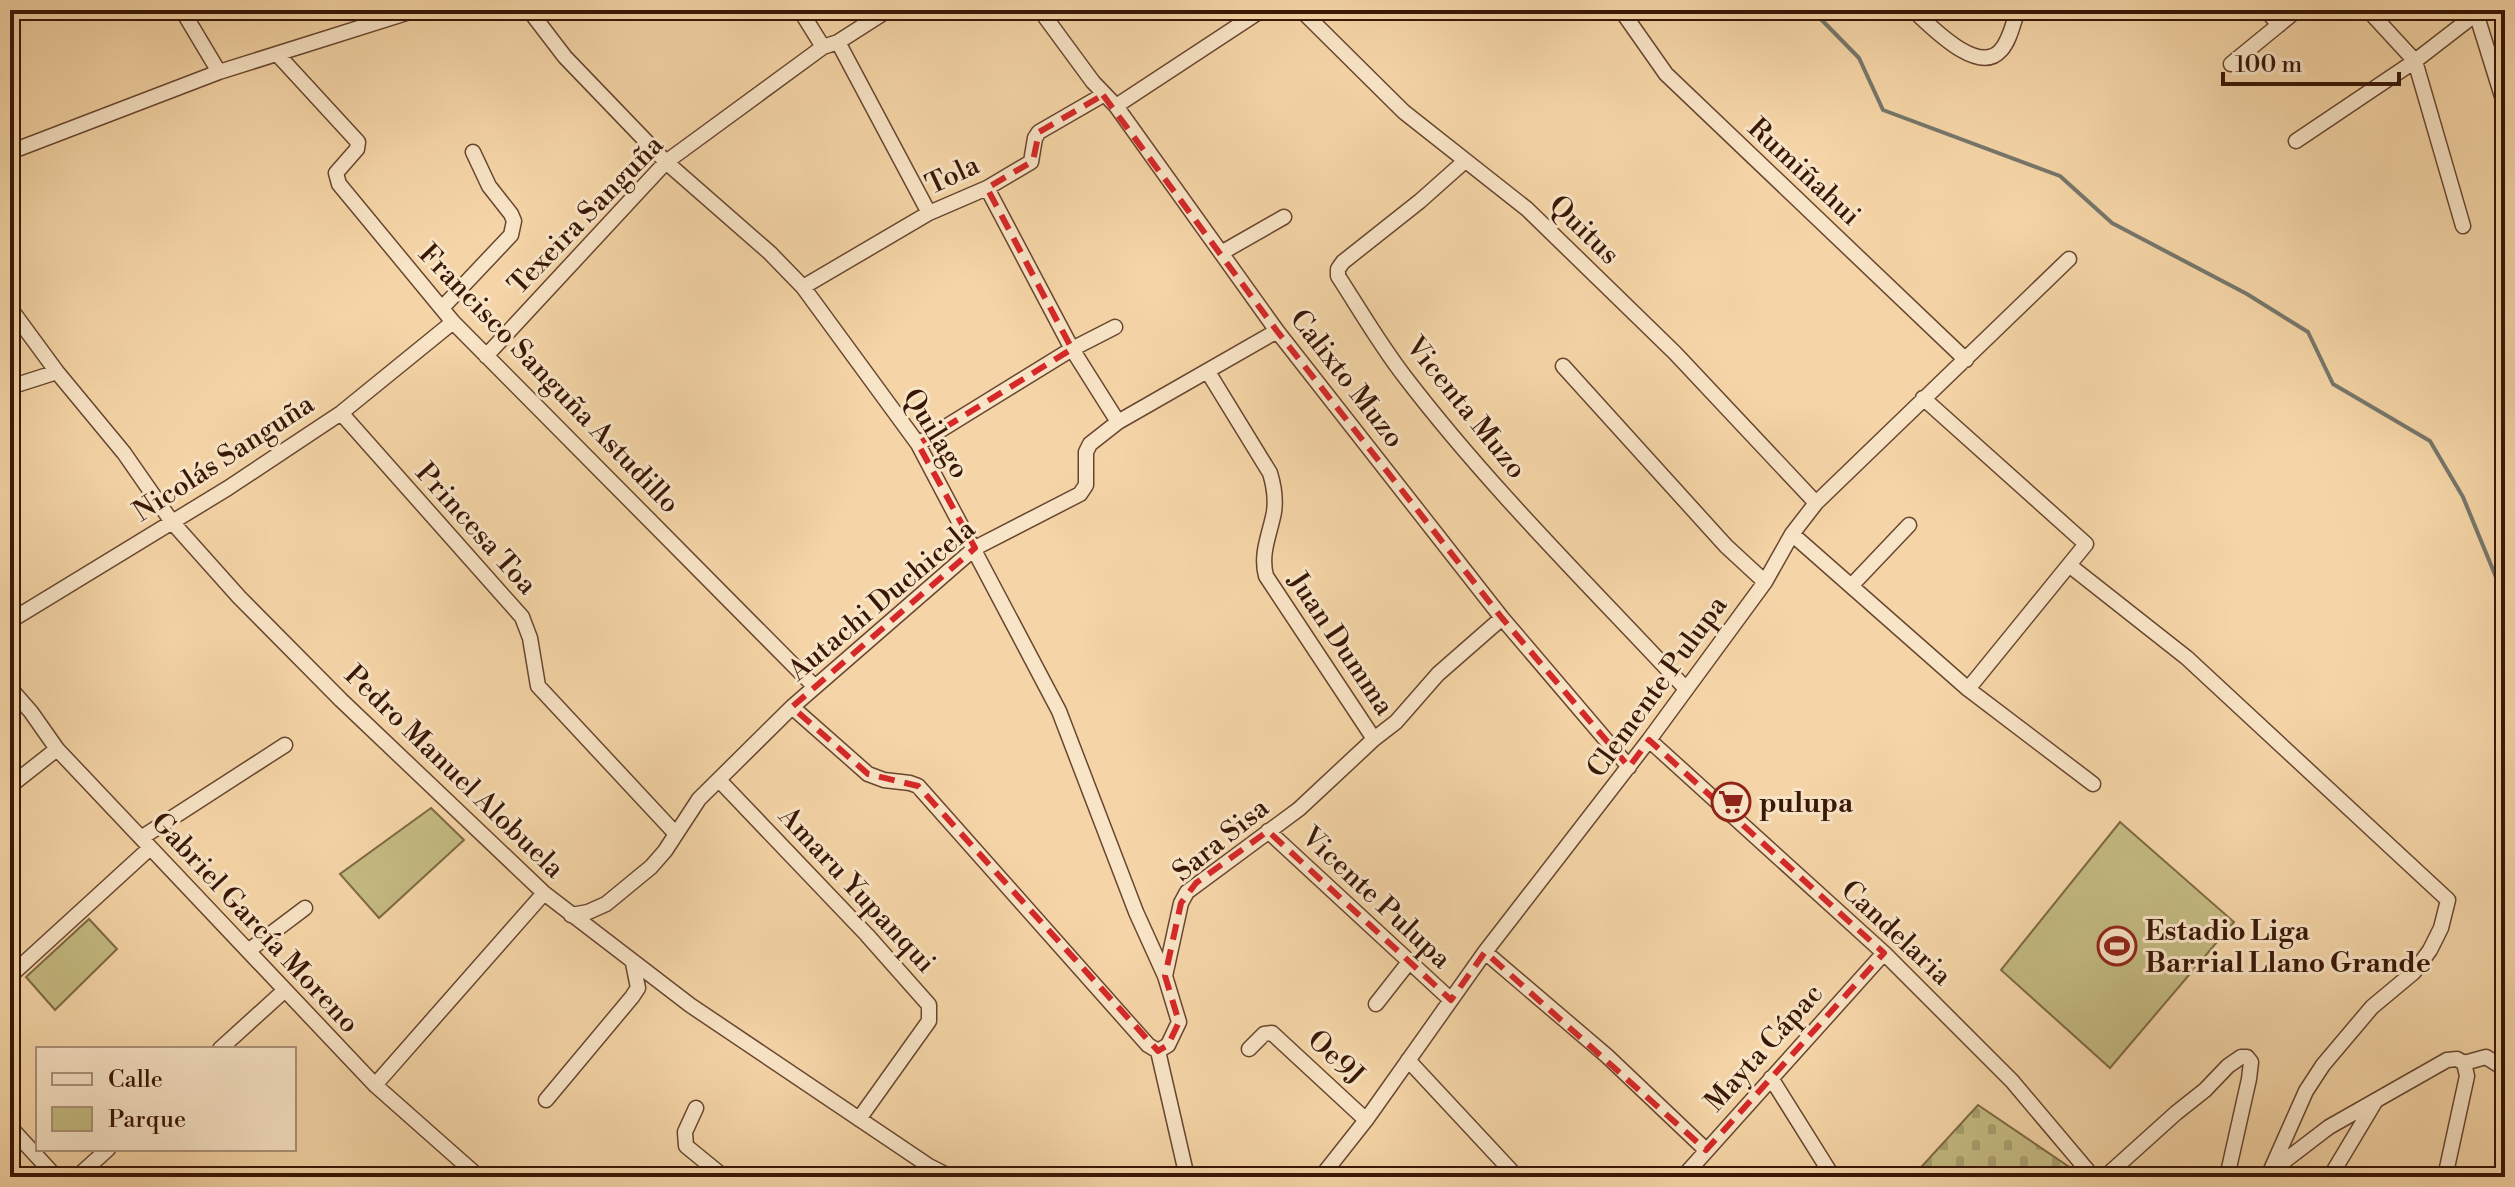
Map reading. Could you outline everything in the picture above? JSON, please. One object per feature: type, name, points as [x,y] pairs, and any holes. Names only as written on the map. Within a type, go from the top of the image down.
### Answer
[{"type":"street","points":[[182,10],[219,72]]},
{"type":"street","points":[[10,152],[219,72],[416,10]]},
{"type":"street","name":"Quilago","points":[[529,10],[565,57],[666,162],[770,253],[803,287],[918,444],[1059,711],[1136,912],[1165,976]]},
{"type":"street","points":[[800,10],[823,47]]},
{"type":"street","name":"Texeira Sanguña","points":[[486,356],[666,162],[823,47],[838,42],[888,10]]},
{"type":"street","name":"Calixto Muzo","points":[[1040,10],[1103,95],[1116,106],[1277,331],[1502,618],[1629,767]]},
{"type":"street","points":[[1116,106],[1262,10]]},
{"type":"street","name":"Quitus","points":[[1301,10],[1404,112],[1527,209],[1641,320],[1816,503]]},
{"type":"street","name":"Rumiñahui","points":[[1621,10],[1666,74],[1966,360]]},
{"type":"street","points":[[1913,10],[1961,50],[1988,58],[1999,54],[2006,44],[2018,10]]},
{"type":"street","points":[[2266,10],[2279,25]]},
{"type":"street","points":[[2231,64],[2297,10]]},
{"type":"street","points":[[2368,10],[2415,61],[2463,226]]},
{"type":"street","points":[[2296,141],[2415,61],[2479,12],[2505,106]]},
{"type":"street","points":[[838,42],[929,213]]},
{"type":"street","name":"Francisco Sanguña Astudillo","points":[[278,55],[355,136],[357,149],[336,173],[339,184],[453,322],[815,687]]},
{"type":"street","name":"Tola","points":[[803,287],[929,213],[987,188],[1031,162],[1039,132],[1103,95]]},
{"type":"street","points":[[442,308],[511,235],[514,221],[489,186],[473,152]]},
{"type":"street","name":"Vicenta Muzo","points":[[1465,161],[1343,262],[1338,276],[1404,376],[1450,432],[1686,689]]},
{"type":"street","points":[[987,188],[1072,349],[1118,422]]},
{"type":"street","points":[[1221,253],[1284,217]]},
{"type":"street","name":"Clemente Pulupa","points":[[1321,1177],[1366,1120],[1485,952],[1649,740],[1765,582],[1792,534],[1816,503],[2069,259]]},
{"type":"street","name":"Pedro Manuel Alobuela","points":[[10,308],[57,372],[124,453],[172,522],[239,597],[331,690],[544,893],[690,1005],[951,1177]]},
{"type":"street","name":"Nicolás Sanguña","points":[[10,621],[341,413],[453,322]]},
{"type":"street","points":[[918,444],[1072,349],[1115,327]]},
{"type":"street","name":"Autachi Duchicela","points":[[571,915],[606,904],[651,867],[699,799],[792,707],[975,548],[1080,494],[1086,485],[1087,447],[1118,422],[1277,331]]},
{"type":"street","points":[[1563,366],[1726,546],[1765,582]]},
{"type":"street","points":[[10,387],[57,372]]},
{"type":"street","name":"Juan Dumma","points":[[1208,372],[1270,473],[1275,490],[1274,510],[1262,562],[1266,576],[1374,739],[1396,722],[1438,674],[1502,618]]},
{"type":"street","points":[[1923,398],[2086,544],[1968,689]]},
{"type":"street","name":"Princesa Toa","points":[[341,413],[522,617],[530,638],[538,686],[675,833]]},
{"type":"street","points":[[1851,586],[1909,525]]},
{"type":"street","points":[[1792,534],[1968,689],[2093,784]]},
{"type":"street","points":[[2069,565],[2187,658],[2448,900],[2441,928],[2414,972],[2372,1007],[2323,1065],[2306,1091],[2267,1174]]},
{"type":"street","name":"Gabriel García Moreno","points":[[10,688],[57,749],[375,1085],[479,1177]]},
{"type":"street","points":[[792,707],[868,774],[918,786],[1148,1045],[1158,1051],[1187,1177]]},
{"type":"street","name":"Sara Sisa","points":[[1158,1051],[1168,1045],[1179,1022],[1165,976],[1177,917],[1187,892],[1299,809],[1374,739]]},
{"type":"street","name":"Candelaria","points":[[1649,740],[1884,953],[2012,1081],[2093,1177]]},
{"type":"street","points":[[10,976],[146,843],[285,745]]},
{"type":"street","points":[[10,786],[57,749]]},
{"type":"street","name":"Amaru Yupanqui","points":[[719,780],[867,935],[929,1005],[929,1021],[859,1119]]},
{"type":"street","name":"Vicente Pulupa","points":[[1268,831],[1451,1000]]},
{"type":"street","points":[[375,1085],[544,893]]},
{"type":"street","points":[[248,951],[305,908]]},
{"type":"street","points":[[1485,952],[1607,1056],[1706,1150]]},
{"type":"street","name":"Mayta Cápac","points":[[1683,1177],[1884,953]]},
{"type":"street","points":[[546,1100],[638,988],[633,962]]},
{"type":"street","points":[[1376,1004],[1409,962]]},
{"type":"street","points":[[222,1047],[285,990]]},
{"type":"street","name":"Oe9J","points":[[1249,1049],[1264,1034],[1272,1033],[1366,1120]]},
{"type":"street","points":[[2105,1177],[2205,1090],[2228,1066],[2241,1057],[2247,1057],[2251,1062],[2249,1079],[2227,1177]]},
{"type":"street","points":[[2267,1174],[2329,1127],[2447,1060],[2457,1059],[2464,1063],[2486,1057],[2505,1069]]},
{"type":"street","points":[[1408,1060],[1517,1177]]},
{"type":"street","points":[[2445,1177],[2464,1098],[2467,1076],[2464,1063]]},
{"type":"street","points":[[1771,1078],[1833,1177]]},
{"type":"street","points":[[2330,1177],[2375,1102]]},
{"type":"street","points":[[696,1108],[685,1132],[686,1146],[724,1177]]},
{"type":"street","points":[[10,1127],[56,1177]]},
{"type":"street","points":[[77,1177],[106,1151]]},
{"type":"highlighted area","points":[[1103,95],[1277,331],[1502,618],[1629,767],[1649,740],[1884,953],[1706,1150],[1485,952],[1451,1000],[1268,831],[1196,883],[1181,903],[1165,976],[1179,1022],[1168,1045],[1158,1051],[918,786],[868,774],[792,707],[975,548],[918,444],[1072,349],[987,188],[1033,161],[1039,132]]},
{"type":"green space","points":[[431,808],[464,840],[379,918],[340,874]]},
{"type":"green space","name":"Estadio Liga Barrial Llano Grande","points":[[2120,822],[2234,922],[2110,1068],[2001,970]]},
{"type":"green space","points":[[89,919],[117,949],[55,1010],[26,977]]},
{"type":"green space","points":[[1978,1105],[2084,1177],[1912,1177]]},
{"type":"waterway","points":[[1812,10],[1859,58],[1883,110],[2060,176],[2112,223],[2247,294],[2308,332],[2333,384],[2430,441],[2463,497],[2505,599]]},
{"type":"place","name":"pulupa","points":[[1731,802]]},
{"type":"place","name":"Estadio Liga Barrial Llano Grande","points":[[2117,946]]}]
